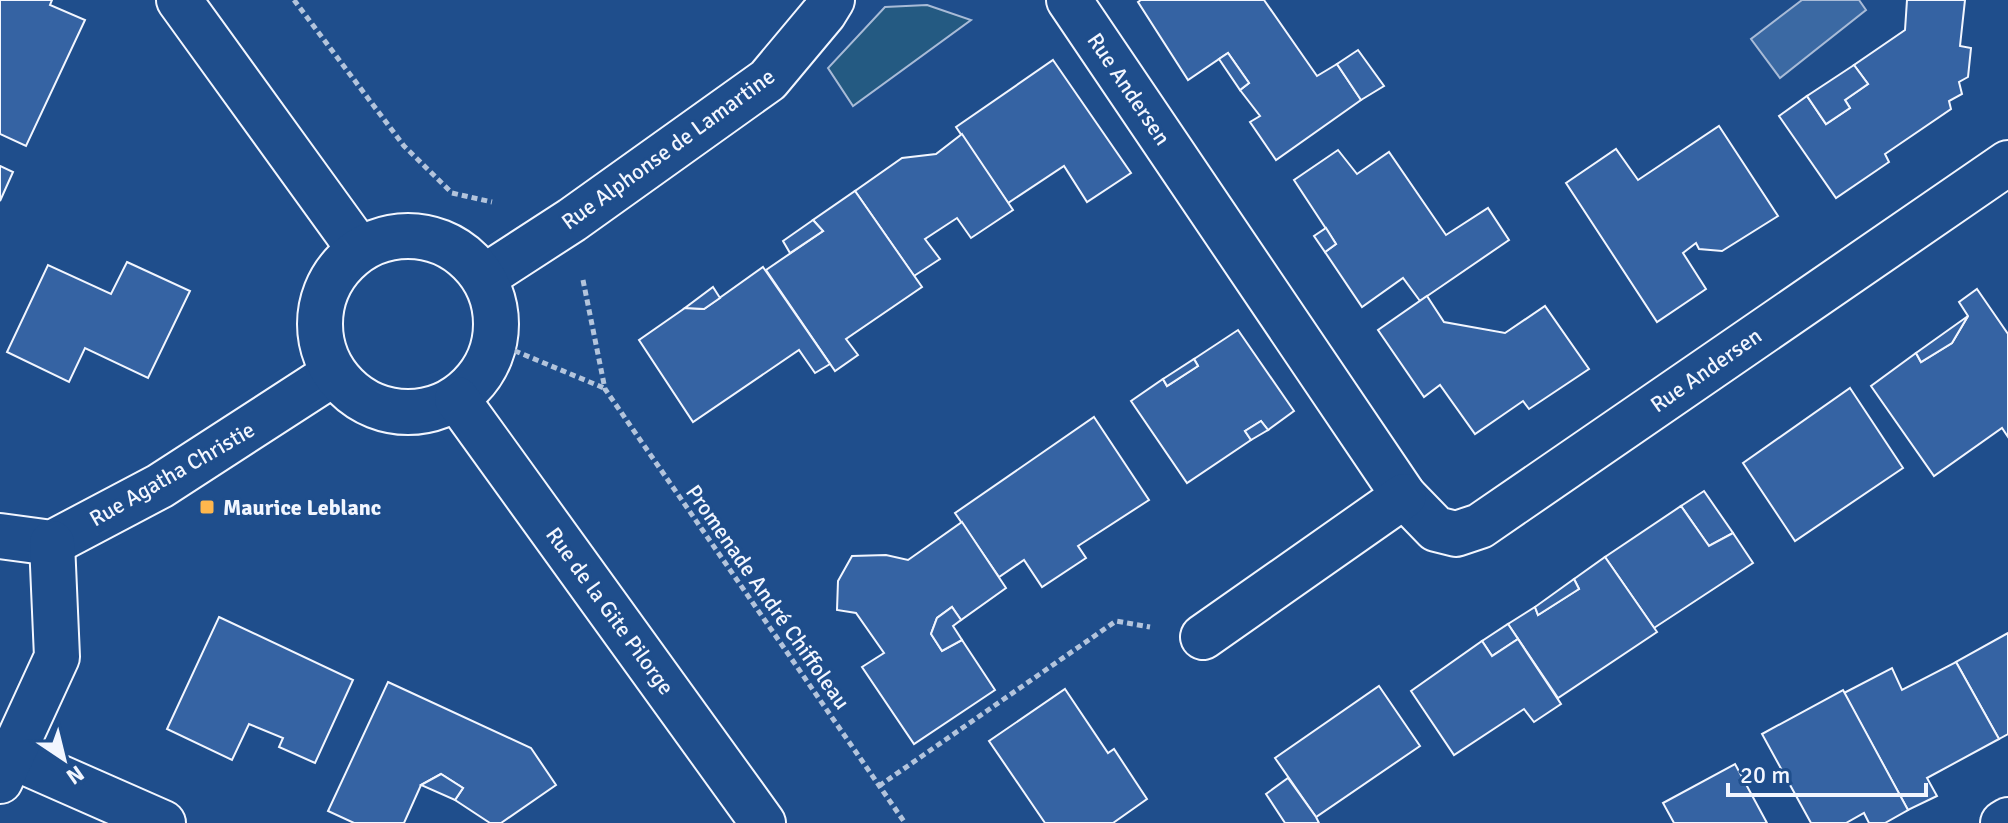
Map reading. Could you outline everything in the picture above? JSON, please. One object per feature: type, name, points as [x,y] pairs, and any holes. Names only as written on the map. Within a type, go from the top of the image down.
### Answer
[{"type":"street","points":[[179,0],[359,249]]},
{"type":"street","name":"Rue Alphonse de Lamartine","points":[[484,277],[572,220],[768,80],[832,0]]},
{"type":"street","name":"Rue Andersen","points":[[1069,0],[1404,496],[1436,529],[1456,534],[1480,526],[2008,163]]},
{"type":"street","points":[[392,236],[428,237],[459,251],[484,277],[496,308],[496,343],[482,375],[457,399],[425,412],[390,412],[358,398],[333,374],[320,342],[320,307],[334,274],[359,249],[392,236]]},
{"type":"street","name":"Rue Agatha Christie","points":[[52,543],[160,486],[333,374]]},
{"type":"street","name":"Rue de la Gite Pilorge","points":[[457,399],[763,823]]},
{"type":"street","points":[[1203,637],[1404,496]]},
{"type":"street","points":[[0,536],[52,543],[57,657],[6,769],[163,823]]},
{"type":"street","points":[[2003,823],[2008,820]]},
{"type":"path","points":[[294,0],[404,146],[452,193],[572,220],[605,389]]},
{"type":"path","points":[[496,343],[605,389]]},
{"type":"path","name":"Promenade André Chiffoleau","points":[[605,389],[905,823]]},
{"type":"path","points":[[879,786],[1116,621],[1203,637]]},
{"type":"shaded area","points":[[1802,0],[1859,0],[1866,10],[1780,78],[1751,39]]},
{"type":"shaded area","points":[[927,5],[971,20],[853,106],[828,68],[885,7]]},
{"type":"building","points":[[0,0],[52,0],[50,5],[85,20],[26,146],[0,134]]},
{"type":"building","points":[[1264,0],[1317,76],[1337,64],[1361,100],[1276,160],[1250,122],[1260,116],[1240,90],[1249,83],[1228,53],[1188,80],[1138,2]]},
{"type":"building","points":[[1907,0],[1965,0],[1960,46],[1971,48],[1968,77],[1959,82],[1962,94],[1949,101],[1951,109],[1885,154],[1889,162],[1836,198],[1779,116],[1807,96],[1826,124],[1850,108],[1845,100],[1868,84],[1854,65],[1905,30]]},
{"type":"building","points":[[1358,50],[1384,86],[1361,100],[1337,64]]},
{"type":"building","points":[[1228,53],[1249,83],[1240,90],[1219,59]]},
{"type":"building","points":[[1053,60],[1131,173],[1087,202],[1064,166],[1008,203],[956,127]]},
{"type":"building","points":[[1854,65],[1868,84],[1845,100],[1850,108],[1826,124],[1807,96]]},
{"type":"building","points":[[1719,126],[1778,216],[1722,251],[1699,249],[1696,243],[1683,253],[1706,289],[1657,322],[1566,183],[1616,149],[1638,180]]},
{"type":"building","points":[[962,134],[1013,210],[971,238],[957,218],[925,239],[940,259],[914,276],[855,191],[902,158],[936,154]]},
{"type":"building","points":[[1338,150],[1357,174],[1389,152],[1446,235],[1488,208],[1509,240],[1420,301],[1403,278],[1362,307],[1325,252],[1336,244],[1294,180]]},
{"type":"building","points":[[0,166],[13,172],[0,201]]},
{"type":"building","points":[[855,191],[922,287],[846,339],[858,355],[835,371],[766,270],[823,231],[813,220]]},
{"type":"building","points":[[813,220],[823,231],[790,253],[783,241]]},
{"type":"building","points":[[1326,228],[1336,244],[1325,252],[1314,236]]},
{"type":"building","points":[[127,262],[190,291],[148,378],[85,348],[69,382],[7,352],[48,265],[111,294]]},
{"type":"building","points":[[763,267],[830,364],[815,373],[799,350],[693,422],[639,340],[685,308],[704,309]]},
{"type":"building","points":[[713,287],[720,298],[704,309],[685,308]]},
{"type":"building","points":[[1977,289],[2008,334],[2008,437],[2002,428],[1934,476],[1871,386],[1916,353],[1921,362],[1952,343],[1968,316],[1959,302]]},
{"type":"building","points":[[1427,296],[1444,322],[1505,333],[1545,306],[1589,369],[1529,409],[1523,401],[1475,434],[1440,385],[1424,397],[1378,330]]},
{"type":"building","points":[[1968,316],[1952,343],[1921,362],[1916,353]]},
{"type":"building","points":[[1238,330],[1294,411],[1268,430],[1261,421],[1245,431],[1251,440],[1187,483],[1131,401],[1163,379],[1167,386],[1198,366],[1194,359]]},
{"type":"building","points":[[1194,359],[1198,366],[1167,386],[1163,379]]},
{"type":"building","points":[[1850,388],[1903,468],[1795,541],[1743,463]]},
{"type":"building","points":[[1094,417],[1149,500],[1078,546],[1086,558],[1042,587],[1024,560],[999,577],[955,513]]},
{"type":"building","points":[[1261,421],[1268,430],[1251,440],[1245,431]]},
{"type":"building","points":[[1704,491],[1733,533],[1709,546],[1681,506]]},
{"type":"building","points":[[1681,506],[1709,546],[1733,533],[1753,563],[1654,628],[1605,557]]},
{"type":"building","points":[[962,522],[1006,588],[961,620],[952,607],[937,618],[931,634],[942,651],[962,640],[995,690],[914,744],[862,667],[884,653],[856,613],[837,610],[838,581],[852,556],[886,555],[908,560]]},
{"type":"building","points":[[1605,557],[1657,632],[1558,698],[1508,624],[1535,607],[1538,615],[1579,589],[1574,579]]},
{"type":"building","points":[[1574,579],[1579,589],[1538,615],[1535,607]]},
{"type":"building","points":[[952,607],[961,620],[953,626],[962,640],[942,651],[931,634],[937,618]]},
{"type":"building","points":[[219,617],[353,680],[315,763],[279,747],[283,738],[249,724],[232,760],[167,729]]},
{"type":"building","points":[[1508,624],[1518,639],[1492,656],[1482,641]]},
{"type":"building","points":[[2008,633],[2008,734],[1999,739],[1956,662]]},
{"type":"building","points":[[1518,639],[1561,704],[1534,722],[1524,709],[1454,755],[1411,691],[1482,641],[1492,656]]},
{"type":"building","points":[[1956,662],[1999,739],[1927,778],[1937,796],[1908,810],[1844,693],[1892,668],[1902,690]]},
{"type":"building","points":[[388,682],[531,748],[556,785],[501,823],[490,823],[455,800],[463,788],[441,774],[421,785],[404,823],[354,823],[328,811]]},
{"type":"building","points":[[1379,686],[1420,746],[1316,817],[1275,758]]},
{"type":"building","points":[[1065,689],[1108,753],[1114,749],[1147,799],[1113,823],[1045,823],[989,741]]},
{"type":"building","points":[[1843,690],[1908,810],[1885,823],[1869,823],[1864,813],[1846,823],[1811,823],[1762,734]]},
{"type":"building","points":[[1735,764],[1767,823],[1674,823],[1663,803]]},
{"type":"building","points":[[441,774],[463,788],[455,800],[421,785]]},
{"type":"building","points":[[1288,778],[1319,823],[1285,823],[1266,794]]},
{"type":"place","name":"Maurice Leblanc","points":[[207,507]]}]
